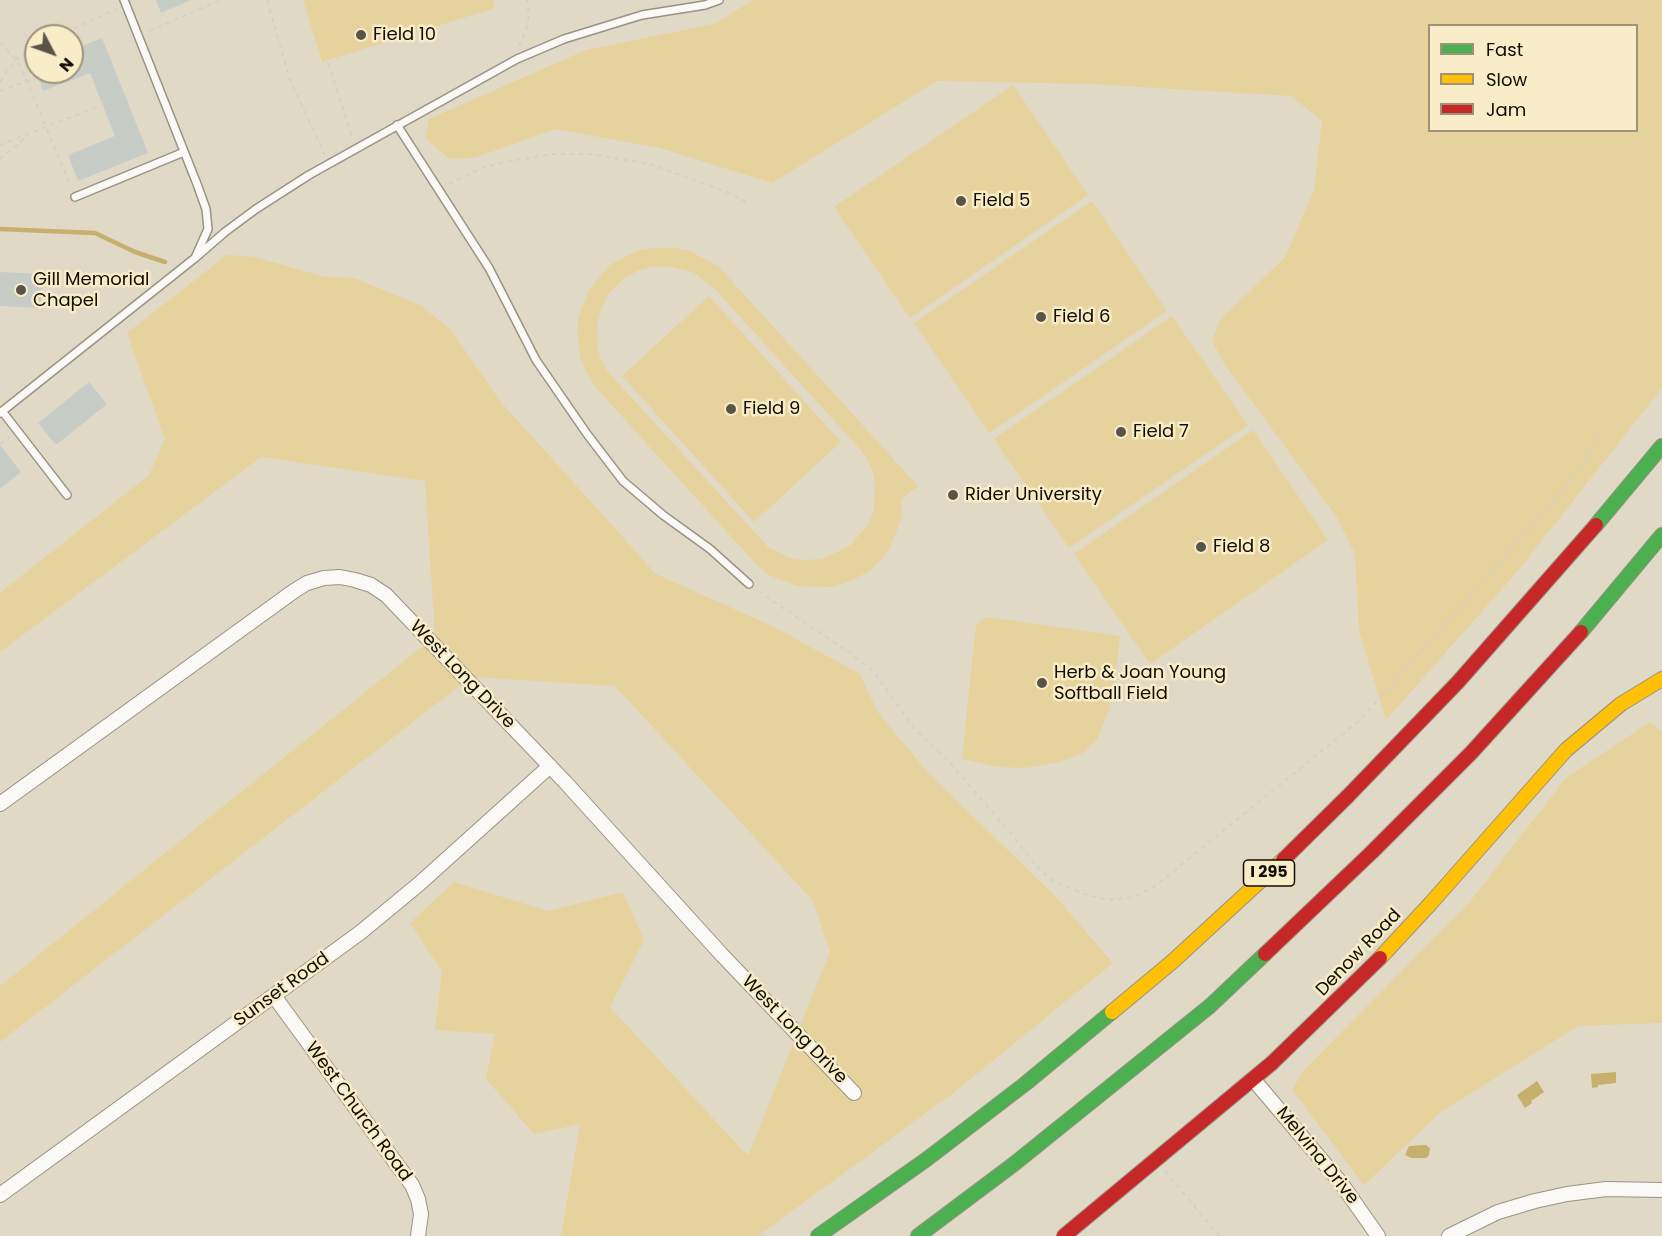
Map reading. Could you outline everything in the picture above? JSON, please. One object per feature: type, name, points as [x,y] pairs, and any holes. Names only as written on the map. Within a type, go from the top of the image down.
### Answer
[{"type":"main road","name":"I 295","points":[[818,1236],[927,1159],[1025,1084],[1164,969],[1266,876],[1348,796],[1458,682],[1564,563],[1662,446]]},
{"type":"main road","points":[[918,1236],[1100,1096],[1210,1006],[1372,852],[1471,753],[1561,656],[1662,535]]},
{"type":"main road","name":"Denow Road","points":[[1064,1236],[1253,1079],[1317,1021],[1431,903],[1566,750],[1621,704],[1662,679]]},
{"type":"street","name":"West Long Drive","points":[[0,804],[307,583],[324,578],[340,577],[371,585],[386,595],[550,766],[722,955],[854,1093]]},
{"type":"street","name":"Sunset Road","points":[[0,1195],[361,932],[419,884],[550,766]]},
{"type":"street","name":"West Church Road","points":[[274,996],[412,1185],[421,1214],[418,1236]]},
{"type":"street","name":"Melvina Drive","points":[[1253,1079],[1341,1183],[1378,1236]]},
{"type":"street","points":[[1449,1236],[1498,1212],[1567,1194],[1606,1189],[1662,1190]]},
{"type":"lane","points":[[67,495],[1,412],[225,232],[256,209],[328,163],[517,59],[564,39],[642,15],[705,5],[719,0]]},
{"type":"lane","points":[[125,3],[207,209],[208,229],[195,258]]},
{"type":"lane","points":[[397,125],[489,268],[536,360],[587,434],[623,481],[663,515],[710,549],[748,584]]},
{"type":"lane","points":[[75,197],[184,152]]},
{"type":"path","points":[[138,36],[221,0]]},
{"type":"path","points":[[267,0],[290,80],[328,163]]},
{"type":"path","points":[[518,47],[527,27],[529,14],[527,0]]},
{"type":"path","points":[[82,24],[125,3]]},
{"type":"path","points":[[0,43],[16,59],[24,76]]},
{"type":"path","points":[[0,82],[16,59],[24,54]]},
{"type":"path","points":[[328,63],[353,139]]},
{"type":"path","points":[[0,91],[24,83]]},
{"type":"path","points":[[28,84],[75,197]]},
{"type":"path","points":[[0,145],[97,107]]},
{"type":"path","points":[[0,159],[30,133]]},
{"type":"path","points":[[438,189],[484,167],[553,154],[590,154],[650,164],[729,193],[750,204]]},
{"type":"path","points":[[748,584],[850,652],[874,672],[914,728],[949,762],[1038,868],[1052,880],[1084,894],[1108,900],[1134,897],[1155,886],[1361,719],[1565,488],[1587,456],[1599,429]]},
{"type":"path","points":[[1156,1161],[1219,1236]]},
{"type":"shaded area","name":"Field 10","points":[[303,0],[493,0],[495,8],[322,62]]},
{"type":"shaded area","points":[[753,0],[1662,0],[1662,388],[1517,572],[1386,720],[1359,630],[1355,554],[1336,516],[1225,365],[1212,341],[1220,320],[1286,256],[1314,189],[1322,121],[1291,96],[1090,84],[937,81],[772,183],[660,148],[555,129],[474,158],[450,159],[426,139],[429,119],[586,50],[714,24]]},
{"type":"shaded area","name":"Field 5","points":[[1013,85],[1088,195],[910,318],[834,207]]},
{"type":"shaded area","name":"Field 6","points":[[1092,201],[1167,311],[989,433],[914,323]]},
{"type":"shaded area","points":[[674,248],[690,251],[719,267],[918,486],[902,499],[901,520],[890,547],[881,560],[868,572],[832,587],[797,586],[769,575],[757,565],[598,390],[581,360],[577,333],[578,318],[590,288],[610,265],[640,250]],"holes":[[[667,266],[693,272],[714,288],[865,456],[872,469],[875,482],[874,509],[869,523],[850,546],[821,559],[805,560],[790,558],[768,547],[608,372],[600,358],[597,325],[601,308],[610,292],[621,281],[637,271],[651,267]]]},
{"type":"shaded area","points":[[227,255],[255,257],[325,277],[354,278],[420,305],[450,329],[501,402],[656,574],[774,627],[860,674],[877,711],[928,773],[1055,896],[1113,963],[952,1094],[758,1236],[561,1236],[580,1124],[534,1134],[486,1079],[495,1034],[435,1030],[442,971],[410,923],[454,882],[548,911],[623,892],[644,940],[610,1007],[748,1156],[830,952],[813,901],[615,686],[471,677],[0,1042],[0,986],[435,636],[425,481],[261,457],[0,652],[0,593],[149,475],[165,439],[127,333]]},
{"type":"shaded area","name":"Field 9","points":[[709,296],[841,442],[754,522],[622,376]]},
{"type":"shaded area","name":"Field 7","points":[[1172,316],[1248,425],[1069,548],[994,439]]},
{"type":"shaded area","name":"Field 8","points":[[1253,430],[1328,540],[1150,664],[1074,554]]},
{"type":"shaded area","name":"Herb & Joan Young Softball Field","points":[[987,617],[1120,636],[1109,710],[1097,739],[1084,752],[1060,762],[1024,768],[998,767],[962,759],[976,625]]},
{"type":"shaded area","points":[[1650,722],[1662,732],[1662,1023],[1578,1026],[1441,1112],[1364,1185],[1292,1090],[1303,1071],[1468,904],[1566,778]]},
{"type":"shaded area","points":[[1616,1072],[1616,1083],[1592,1088],[1591,1074]]},
{"type":"shaded area","points":[[1537,1081],[1544,1092],[1525,1108],[1517,1095]]},
{"type":"shaded area","points":[[1426,1145],[1430,1148],[1426,1158],[1411,1158],[1405,1155],[1409,1146]]},
{"type":"building","points":[[156,0],[191,0],[161,13]]},
{"type":"building","points":[[102,38],[148,153],[78,181],[68,155],[115,136],[90,73],[84,75],[84,45]]},
{"type":"building","points":[[40,84],[61,84],[43,91]]},
{"type":"building","name":"Gill Memorial Chapel","points":[[0,272],[42,274],[41,308],[0,306]]},
{"type":"building","points":[[89,382],[107,404],[56,445],[38,423]]},
{"type":"building","points":[[0,445],[21,472],[0,489]]},
{"type":"waterway","points":[[0,229],[95,233],[135,252],[165,262]]},
{"type":"traffic: fast","points":[[1596,525],[1662,446]]},
{"type":"traffic: fast","points":[[1581,632],[1662,535]]},
{"type":"traffic: fast","points":[[918,1236],[1014,1164],[1210,1006],[1265,954]]},
{"type":"traffic: fast","points":[[818,1236],[927,1159],[1025,1084],[1112,1012]]},
{"type":"traffic: slow","points":[[1380,958],[1566,750],[1621,704],[1662,679]]},
{"type":"traffic: slow","points":[[1112,1012],[1172,962],[1283,860]]},
{"type":"traffic: jam","points":[[1283,860],[1458,682],[1596,525]]},
{"type":"traffic: jam","points":[[1265,954],[1471,753],[1581,632]]},
{"type":"traffic: jam","points":[[1064,1236],[1272,1063],[1380,958]]},
{"type":"place","name":"Field 10","points":[[361,35]]},
{"type":"place","name":"Field 5","points":[[961,201]]},
{"type":"place","name":"Gill Memorial Chapel","points":[[21,290]]},
{"type":"place","name":"Field 6","points":[[1041,317]]},
{"type":"place","name":"Field 9","points":[[731,409]]},
{"type":"place","name":"Field 7","points":[[1121,432]]},
{"type":"place","name":"Rider University","points":[[953,495]]},
{"type":"place","name":"Field 8","points":[[1201,547]]},
{"type":"place","name":"Herb & Joan Young Softball Field","points":[[1042,683]]}]
